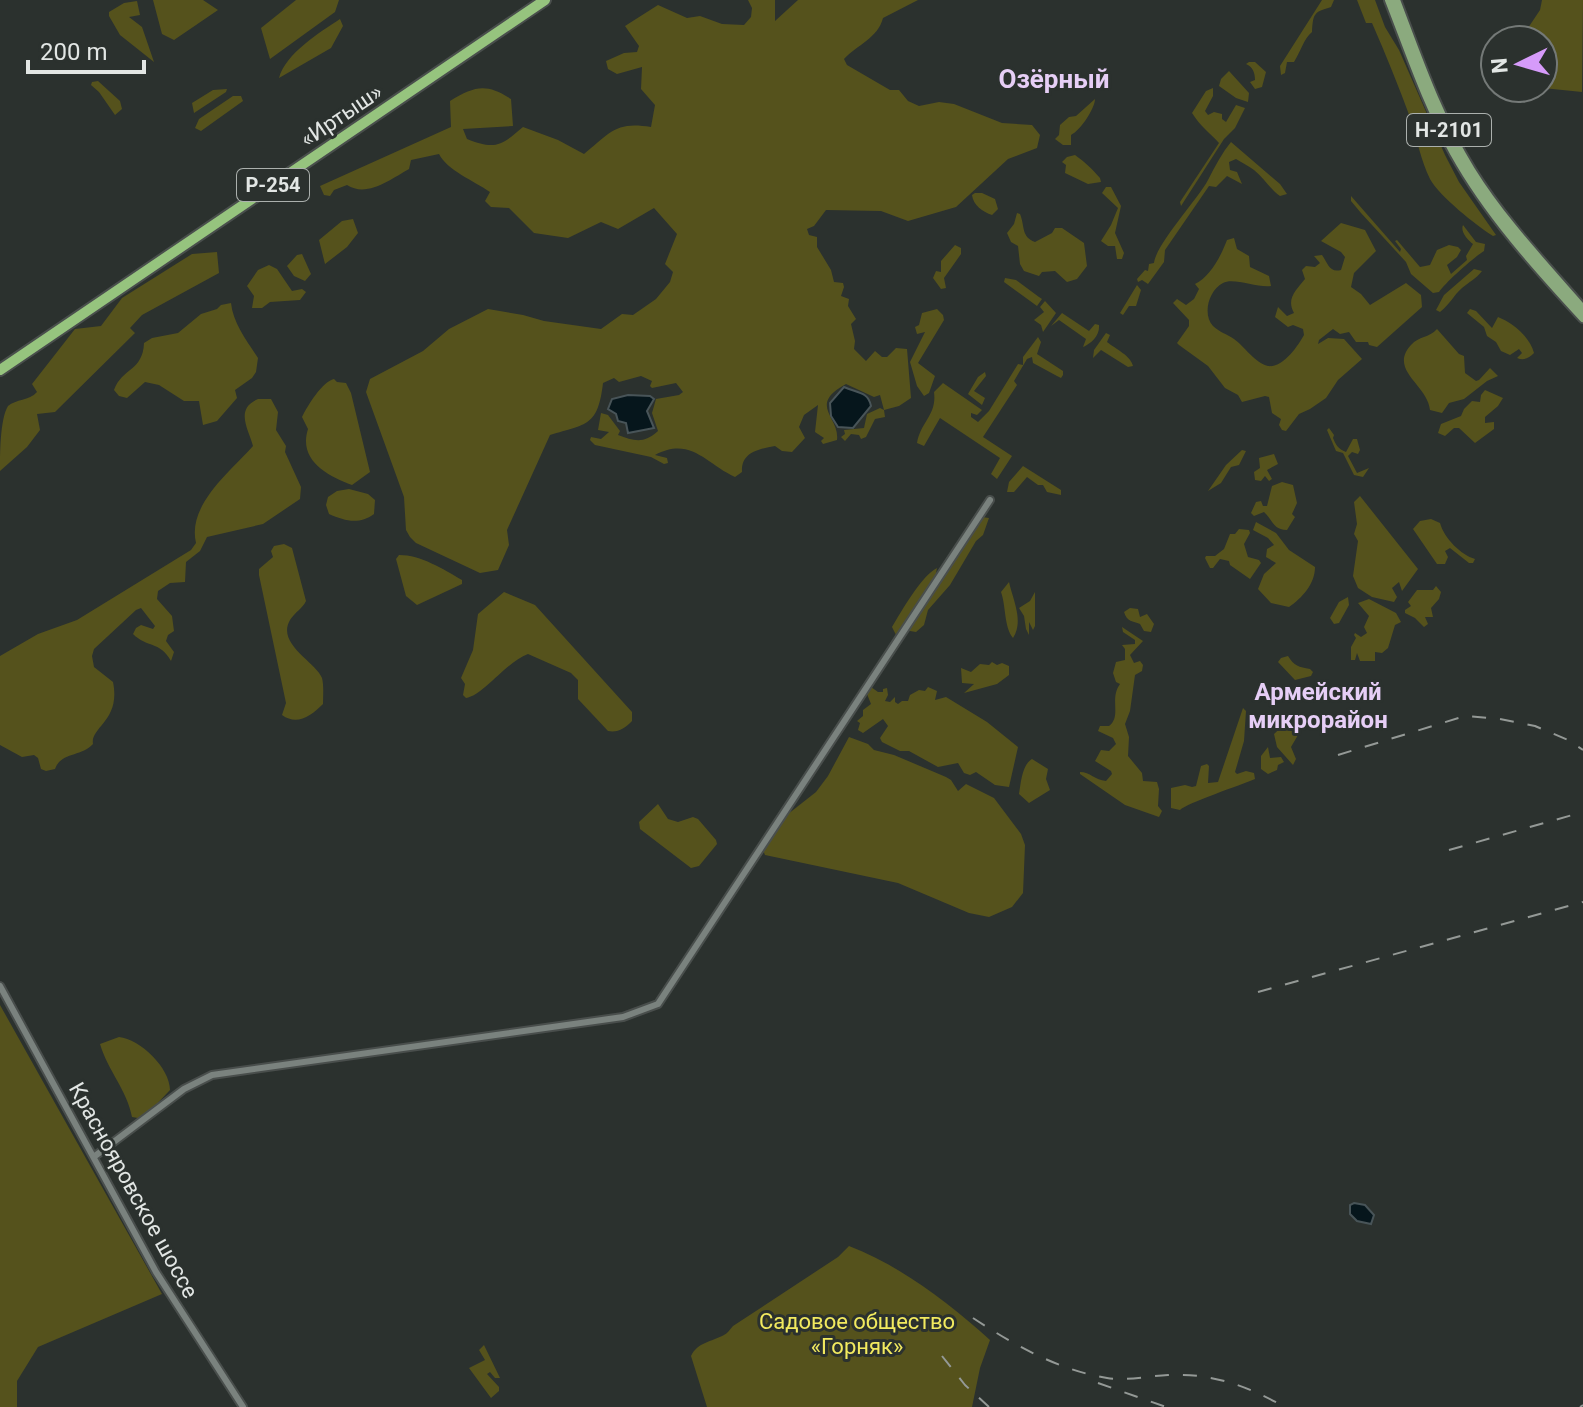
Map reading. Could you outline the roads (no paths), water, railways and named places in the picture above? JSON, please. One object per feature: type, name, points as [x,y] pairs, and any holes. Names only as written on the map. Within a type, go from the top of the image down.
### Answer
[{"type":"highway","name":"«Иртыш»","points":[[0,370],[545,0]]},
{"type":"main road","points":[[1389,0],[1442,131],[1464,171],[1511,237],[1583,318]]},
{"type":"main road","name":"Н-2101","points":[[1396,0],[1439,110],[1470,168],[1498,209],[1583,309]]},
{"type":"street","points":[[95,1156],[184,1089],[212,1075],[623,1017],[658,1004],[990,500]]},
{"type":"street","name":"Краснояровское шоссе","points":[[0,986],[156,1272],[243,1407]]},
{"type":"railway","points":[[1338,755],[1465,716],[1535,726],[1583,750]]},
{"type":"railway","points":[[1449,850],[1583,812]]},
{"type":"railway","points":[[1258,992],[1583,902]]},
{"type":"railway","points":[[973,1318],[1004,1338],[1071,1369],[1122,1379],[1200,1376],[1243,1387],[1285,1407]]},
{"type":"railway","points":[[942,1356],[965,1385],[989,1407]]},
{"type":"railway","points":[[1098,1383],[1166,1407]]},
{"type":"district","name":"Озёрный","points":[[1054,79]]},
{"type":"district","name":"Армейский микрорайон","points":[[1318,706]]},
{"type":"park label","name":"Садовое общество «Горняк»","points":[[857,1334]]}]
